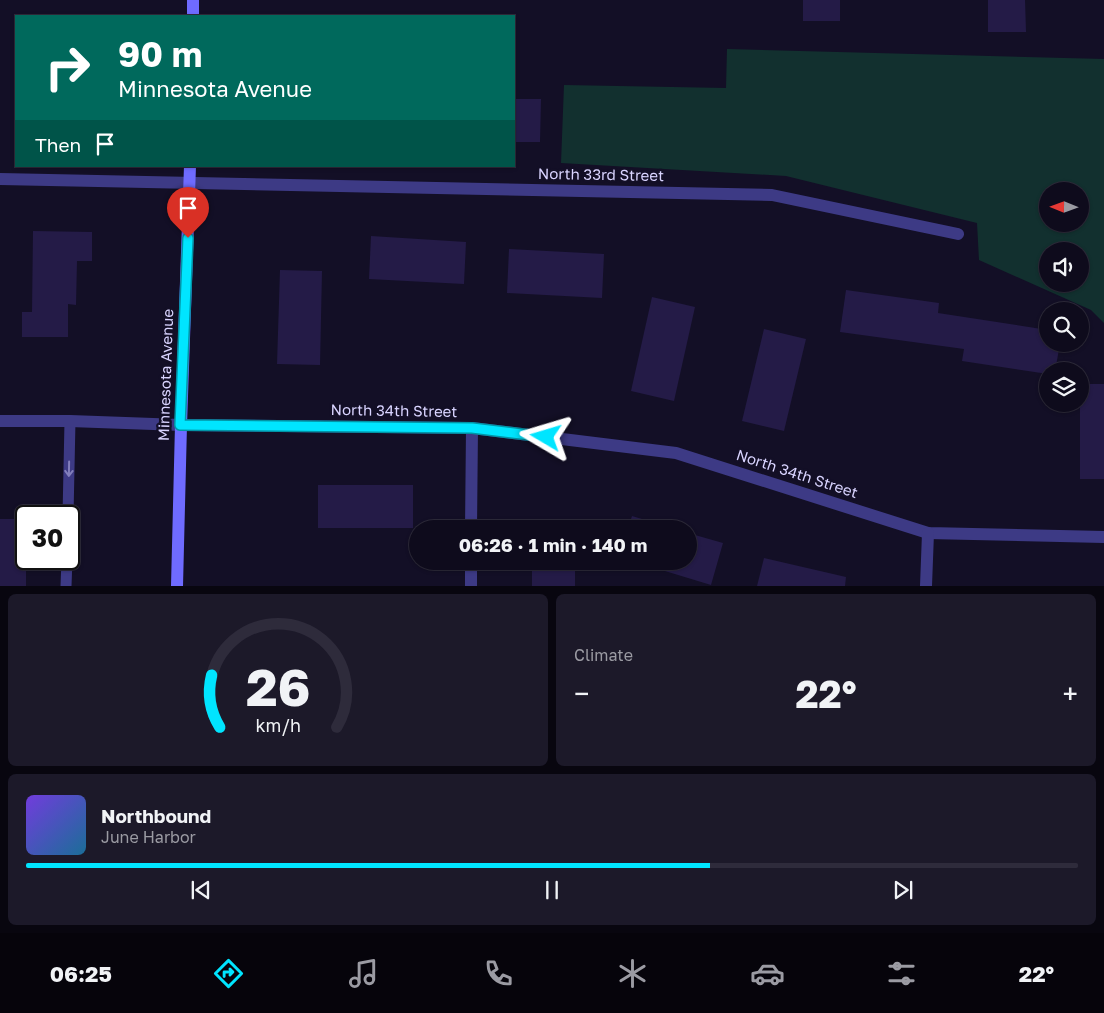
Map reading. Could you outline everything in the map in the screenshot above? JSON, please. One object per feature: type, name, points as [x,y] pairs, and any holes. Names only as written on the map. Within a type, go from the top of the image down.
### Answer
[{"type":"main road","points":[[193,0],[193,15]]},
{"type":"main road","name":"Minnesota Avenue","points":[[177,586],[180,425],[190,167]]},
{"type":"street","name":"North 33rd Street","points":[[0,179],[772,195],[958,234]]},
{"type":"street","name":"North 34th Street","points":[[0,421],[472,428],[676,453],[928,532],[1104,538]]},
{"type":"street","points":[[471,520],[472,428]]},
{"type":"street","points":[[926,586],[928,532]]},
{"type":"street","points":[[471,570],[471,586]]},
{"type":"lane","points":[[68,505],[70,421]]},
{"type":"lane","points":[[66,586],[67,570]]},
{"type":"green space","points":[[727,49],[1104,59],[1104,323],[1089,309],[1089,302],[1073,302],[1051,292],[1089,292],[1089,242],[1039,242],[1039,287],[979,260],[977,223],[786,176],[561,163],[564,85],[726,88]]},
{"type":"building","points":[[803,0],[840,0],[840,21],[803,21]]},
{"type":"building","points":[[988,0],[1025,0],[1026,32],[988,32]]},
{"type":"building","points":[[515,99],[541,99],[540,142],[515,142]]},
{"type":"building","points":[[33,231],[92,232],[92,261],[77,261],[76,305],[68,304],[68,337],[22,337],[22,312],[32,312]]},
{"type":"building","points":[[371,236],[466,242],[464,284],[369,279]]},
{"type":"building","points":[[509,249],[604,254],[602,298],[507,293]]},
{"type":"building","points":[[280,270],[322,271],[320,365],[277,364]]},
{"type":"building","points":[[846,290],[939,303],[938,313],[1039,329],[1039,352],[1059,352],[1057,362],[1039,362],[1039,373],[962,361],[964,349],[840,332]]},
{"type":"building","points":[[652,297],[695,307],[674,401],[631,391]]},
{"type":"building","points":[[764,329],[806,339],[784,431],[742,421]]},
{"type":"building","points":[[1089,384],[1104,384],[1104,479],[1080,479],[1080,412],[1089,412]]},
{"type":"building","points":[[318,485],[413,485],[413,520],[409,520],[409,528],[318,528]]},
{"type":"building","points":[[632,516],[645,520],[631,520]]},
{"type":"building","points":[[0,519],[15,519],[15,570],[26,570],[26,586],[0,586]]},
{"type":"building","points":[[697,536],[723,543],[711,585],[662,570],[697,570]]},
{"type":"building","points":[[764,558],[846,577],[845,586],[757,586]]},
{"type":"building","points":[[532,570],[575,570],[575,586],[532,586]]},
{"type":"route","points":[[188,238],[180,425],[472,428],[546,437]]}]
